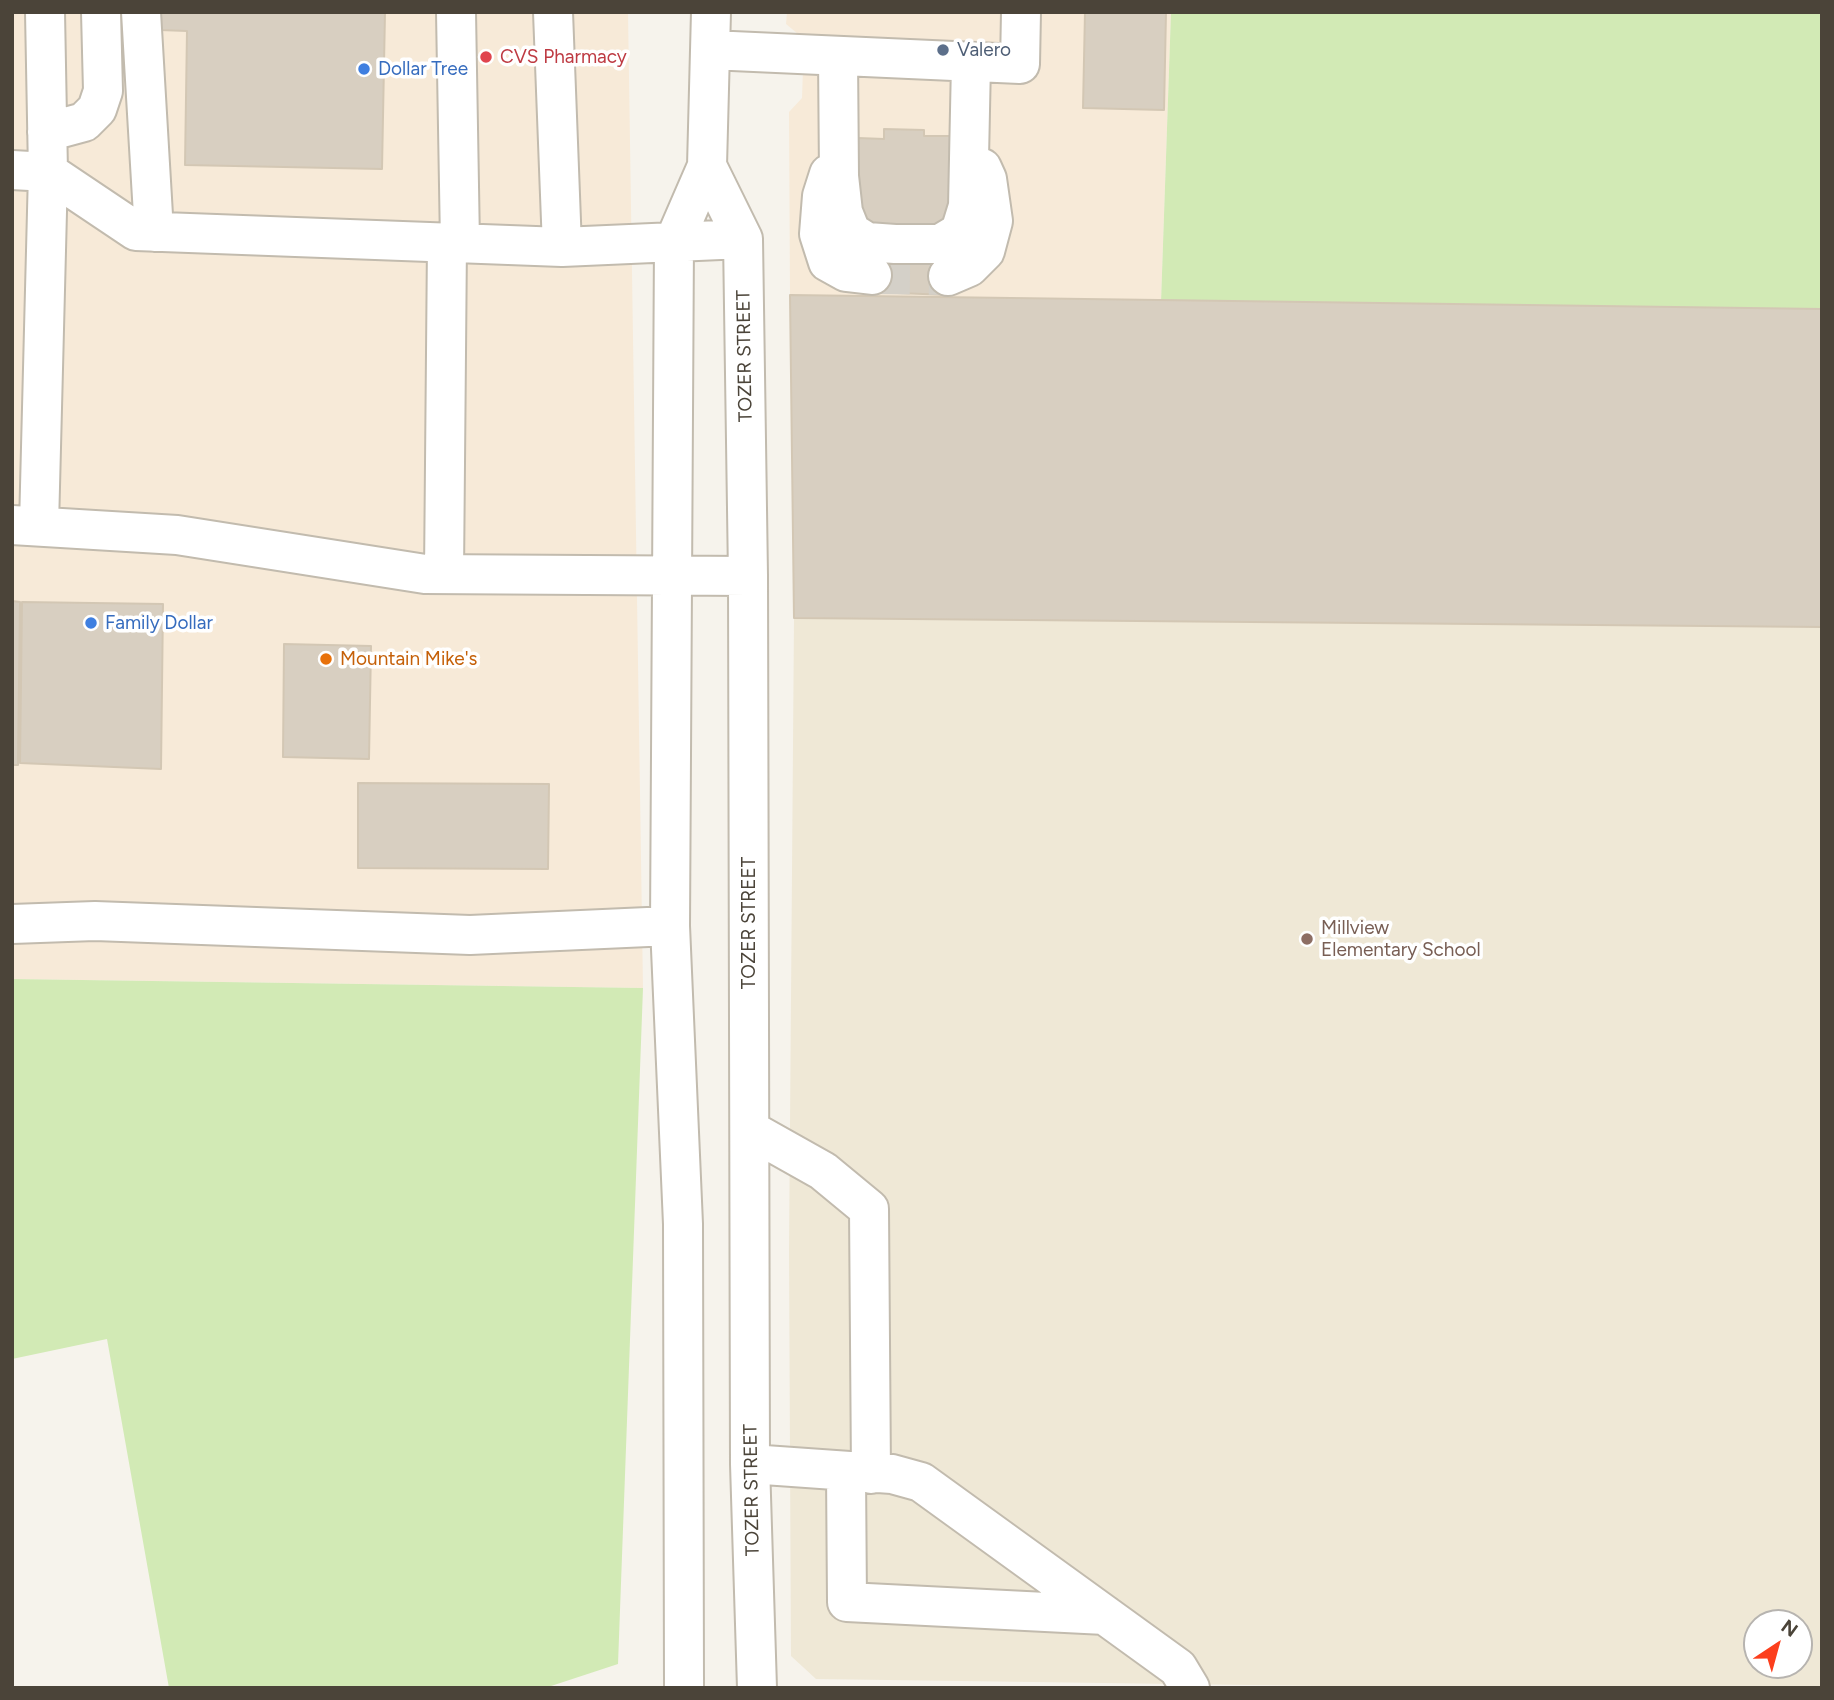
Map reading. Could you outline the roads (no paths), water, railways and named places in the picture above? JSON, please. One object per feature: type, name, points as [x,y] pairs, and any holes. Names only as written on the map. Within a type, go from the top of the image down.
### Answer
[{"type":"street","points":[[45,12],[47,132],[30,171],[26,526],[177,535],[425,574],[748,576]]},
{"type":"street","points":[[47,132],[84,122],[97,109],[103,91],[101,12]]},
{"type":"street","points":[[141,12],[154,232]]},
{"type":"street","points":[[444,574],[454,243],[456,12]]},
{"type":"street","points":[[553,12],[562,247]]},
{"type":"street","name":"TOZER STREET","points":[[684,1688],[683,1224],[670,926],[674,242],[707,166],[711,12]]},
{"type":"street","points":[[710,50],[1020,64],[1021,12]]},
{"type":"street","points":[[838,56],[843,212],[851,232],[867,242],[940,244],[960,232],[968,206],[971,63]]},
{"type":"street","points":[[948,276],[969,267],[985,251],[993,221],[987,179],[969,140]]},
{"type":"street","points":[[839,145],[822,196],[819,234],[828,262],[846,272],[872,275]]},
{"type":"street","name":"TOZER STREET","points":[[707,166],[743,239],[748,576],[750,1464],[757,1688]]},
{"type":"street","points":[[30,171],[136,231],[562,247],[743,239]]},
{"type":"street","points":[[12,924],[95,921],[470,935],[670,926]]},
{"type":"street","points":[[750,1130],[822,1171],[869,1209],[858,1473],[847,1602],[1105,1615]]},
{"type":"street","points":[[750,1464],[892,1474],[921,1482],[1178,1668],[1189,1688]]},
{"type":"tunnel","points":[[872,275],[948,276]]},
{"type":"place","name":"Valero","points":[[943,50]]},
{"type":"place","name":"CVS Pharmacy","points":[[486,57]]},
{"type":"place","name":"Dollar Tree","points":[[364,69]]},
{"type":"place","name":"Family Dollar","points":[[91,623]]},
{"type":"place","name":"Mountain Mike's","points":[[326,659]]},
{"type":"place","name":"Millview Elementary School","points":[[1307,939]]}]
